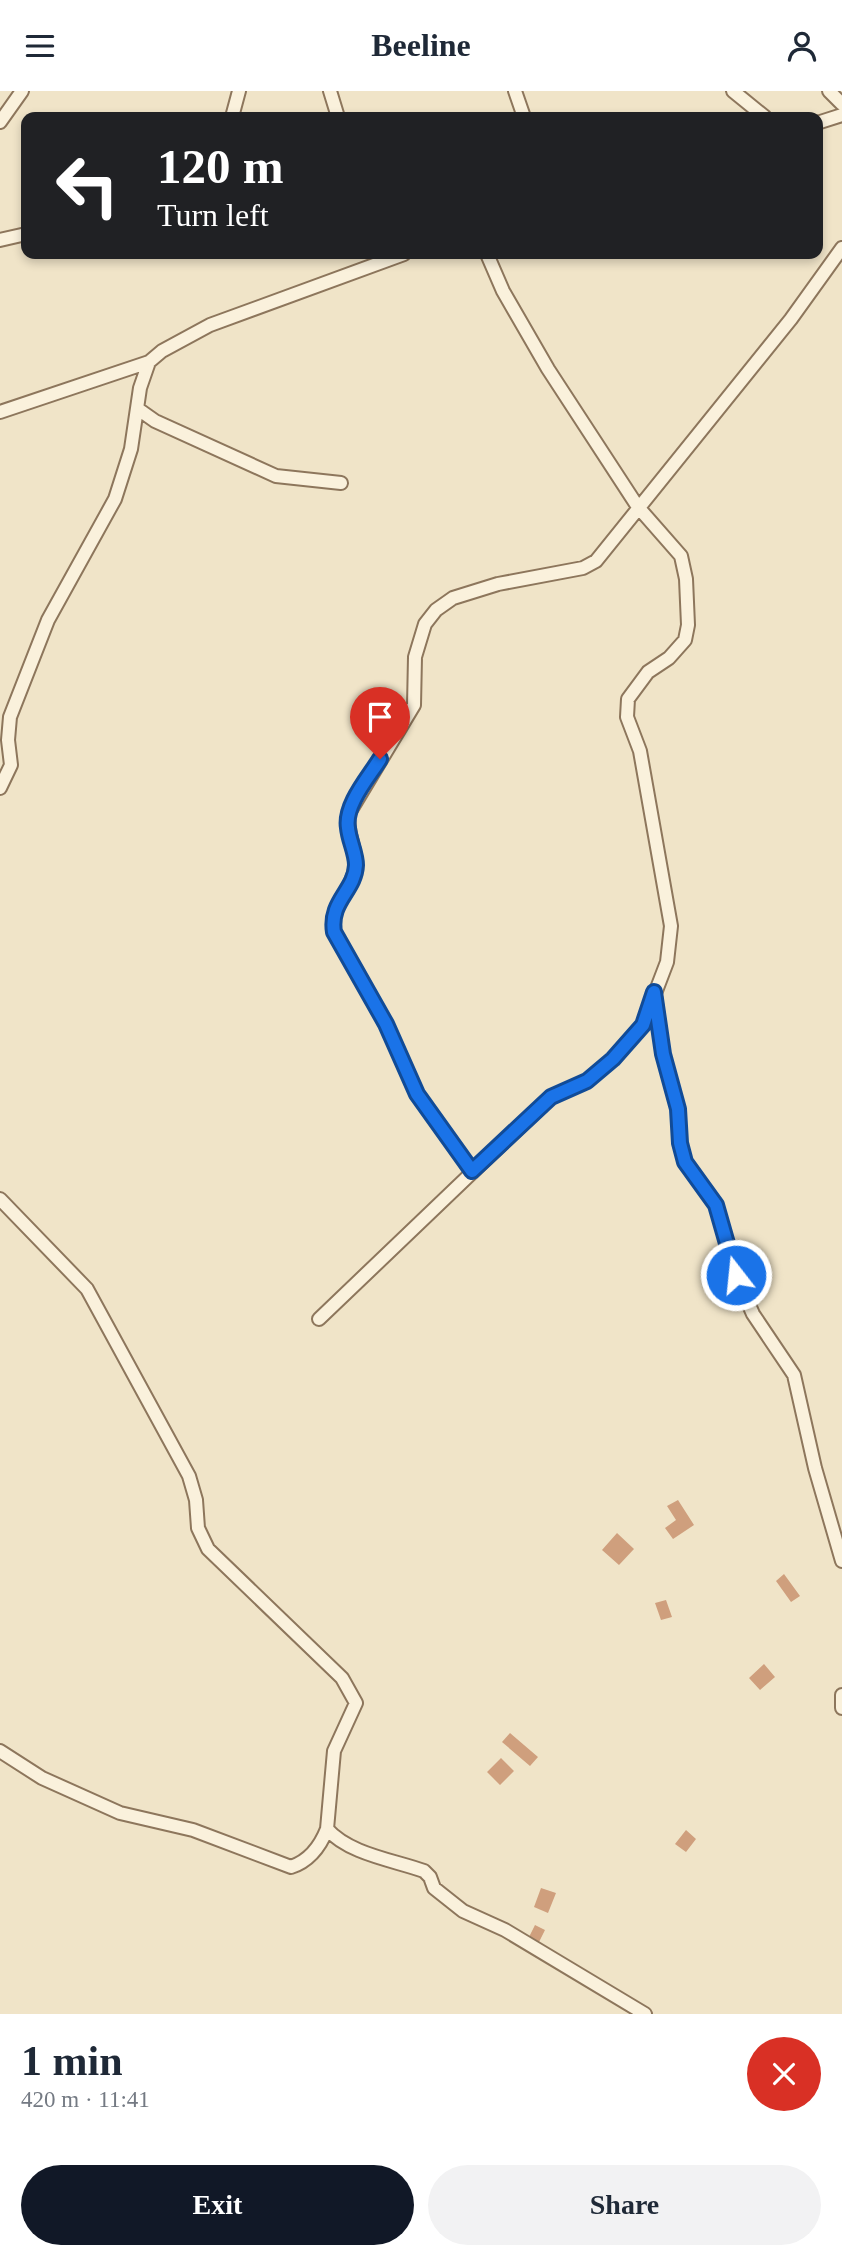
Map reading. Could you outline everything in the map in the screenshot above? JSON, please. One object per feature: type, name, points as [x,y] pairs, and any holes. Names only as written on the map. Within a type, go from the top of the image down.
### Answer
[{"type":"street","points":[[0,123],[22,91]]},
{"type":"street","points":[[233,112],[239,91]]},
{"type":"street","points":[[330,91],[336,112]]},
{"type":"street","points":[[515,91],[522,112]]},
{"type":"street","points":[[733,91],[759,112]]},
{"type":"street","points":[[829,91],[842,104]]},
{"type":"street","points":[[823,121],[842,115]]},
{"type":"street","points":[[0,240],[21,235]]},
{"type":"street","points":[[472,1171],[417,1094],[386,1024],[334,932],[332,920],[335,907],[352,879],[356,866],[347,825],[349,813],[414,705],[415,657],[425,624],[436,610],[453,598],[498,584],[583,568],[596,561],[791,319],[842,248]]},
{"type":"street","points":[[0,412],[149,362],[162,351],[210,325],[390,259]]},
{"type":"street","points":[[319,1319],[551,1097],[587,1081],[613,1059],[643,1025],[667,962],[671,926],[640,751],[627,717],[628,699],[648,672],[669,659],[685,640],[688,625],[686,579],[681,556],[638,507],[548,369],[503,291],[489,259]]},
{"type":"street","points":[[0,788],[11,765],[8,740],[10,717],[48,620],[115,499],[131,449],[139,388],[149,362]]},
{"type":"street","points":[[138,409],[155,421],[276,477],[341,483]]},
{"type":"street","points":[[654,992],[663,1054],[678,1109],[680,1143],[685,1162],[716,1205],[736,1275],[753,1314],[794,1375],[815,1468],[842,1561]]},
{"type":"street","points":[[0,1199],[87,1289],[190,1476],[196,1500],[198,1528],[208,1549],[342,1678],[354,1694],[356,1703],[334,1751],[327,1829],[315,1852],[302,1863],[291,1867],[193,1830],[120,1813],[42,1778],[0,1751]]},
{"type":"street","points":[[842,1695],[842,1707]]},
{"type":"street","points":[[327,1829],[336,1839],[348,1846],[424,1871],[430,1877],[434,1888],[463,1911],[505,1930],[645,2014]]},
{"type":"building","points":[[678,1500],[694,1525],[673,1539],[665,1528],[676,1520],[667,1506]]},
{"type":"building","points":[[617,1533],[634,1549],[619,1565],[602,1550]]},
{"type":"building","points":[[784,1574],[800,1596],[791,1602],[776,1581]]},
{"type":"building","points":[[666,1600],[672,1617],[661,1620],[655,1603]]},
{"type":"building","points":[[764,1664],[775,1677],[760,1690],[749,1678]]},
{"type":"building","points":[[510,1733],[538,1757],[530,1766],[502,1742]]},
{"type":"building","points":[[501,1758],[514,1771],[500,1785],[487,1772]]},
{"type":"building","points":[[686,1830],[696,1839],[686,1852],[675,1844]]},
{"type":"building","points":[[541,1888],[556,1893],[548,1913],[534,1907]]},
{"type":"building","points":[[535,1925],[545,1930],[539,1942],[529,1937]]},
{"type":"route","points":[[380,759],[349,813],[347,825],[356,866],[352,879],[335,907],[332,920],[334,932],[386,1024],[417,1094],[472,1171],[551,1097],[587,1081],[613,1059],[643,1025],[654,992],[663,1054],[678,1109],[680,1143],[685,1162],[716,1205],[736,1275]]}]
